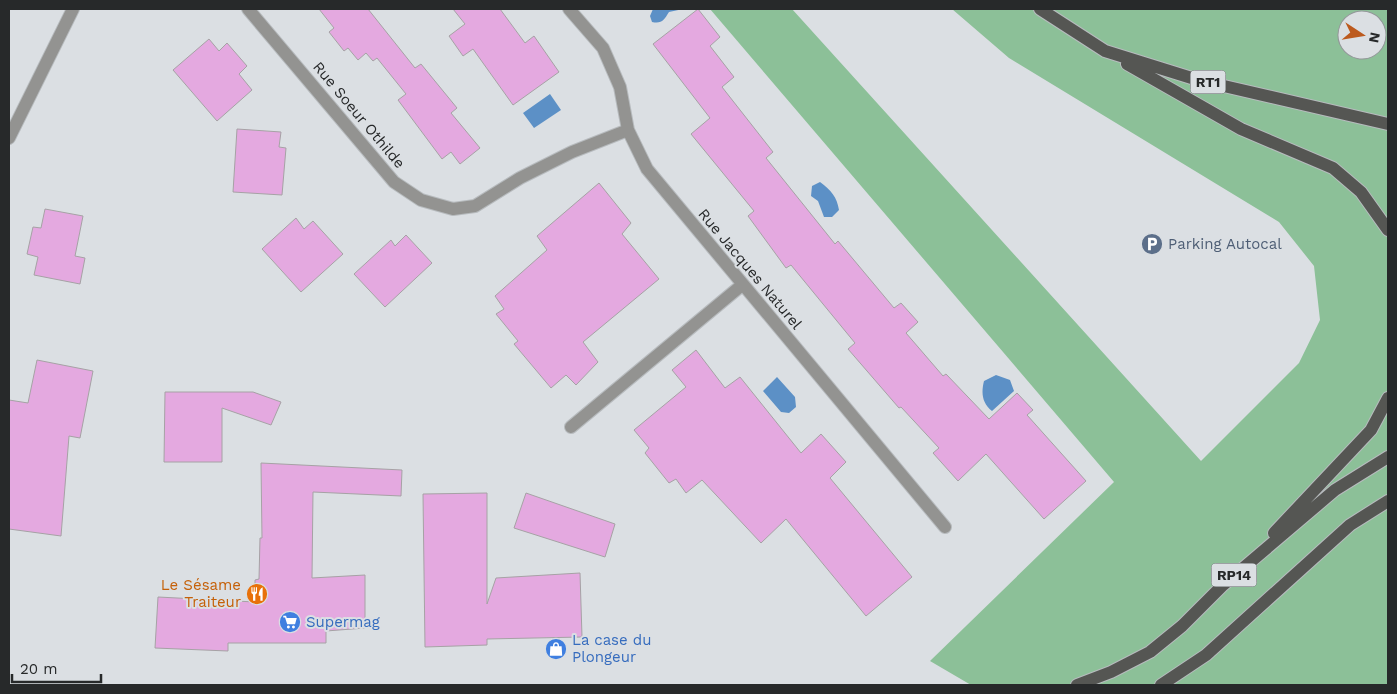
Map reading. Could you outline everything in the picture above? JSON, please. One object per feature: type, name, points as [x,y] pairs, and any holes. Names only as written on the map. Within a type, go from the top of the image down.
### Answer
[{"type":"main road","name":"RT1","points":[[1040,9],[1105,51],[1198,80],[1388,124]]},
{"type":"main road","points":[[1105,51],[1241,129],[1333,168],[1361,192],[1388,230]]},
{"type":"main road","points":[[1222,586],[1371,430],[1388,398]]},
{"type":"main road","name":"RP14","points":[[1077,685],[1111,672],[1150,652],[1182,626],[1222,586],[1336,490],[1388,457]]},
{"type":"main road","name":"RP14","points":[[1161,685],[1199,661],[1350,525],[1388,501]]},
{"type":"street","points":[[9,138],[74,9]]},
{"type":"street","name":"Rue Soeur Othilde","points":[[248,9],[394,182],[421,200],[452,208],[475,206],[546,165],[628,130]]},
{"type":"street","name":"Rue Jacques Naturel","points":[[569,9],[602,48],[620,87],[628,130],[647,169],[945,527]]},
{"type":"street","points":[[571,427],[742,285]]},
{"type":"green space","points":[[710,9],[792,9],[1201,461],[1299,363],[1320,320],[1314,266],[1279,222],[1009,58],[952,9],[1388,9],[1388,685],[971,685],[930,661],[1114,482]]},
{"type":"water","points":[[653,9],[683,9],[669,12],[662,21],[652,22],[650,16]]},
{"type":"water","points":[[550,94],[561,110],[534,128],[523,113]]},
{"type":"water","points":[[820,182],[837,201],[839,210],[832,217],[824,217],[818,201],[811,196],[812,186]]},
{"type":"water","points":[[996,375],[1010,380],[1014,391],[992,411],[983,398],[984,381]]},
{"type":"water","points":[[777,377],[795,397],[796,407],[789,413],[781,412],[763,391]]},
{"type":"building","points":[[319,9],[368,9],[415,68],[421,64],[457,108],[451,113],[480,148],[460,164],[451,152],[442,159],[398,100],[406,94],[377,58],[373,61],[366,53],[358,60],[348,48],[344,51],[329,32],[334,28]]},
{"type":"building","points":[[453,9],[500,9],[525,43],[534,36],[559,72],[513,105],[473,49],[463,56],[449,36],[465,24]]},
{"type":"building","points":[[698,9],[720,37],[710,46],[734,77],[722,87],[773,152],[766,158],[835,244],[838,241],[894,308],[901,303],[918,322],[906,333],[943,376],[946,374],[989,419],[1017,393],[1033,410],[1027,415],[1086,481],[1044,519],[986,454],[958,481],[933,453],[939,448],[901,407],[899,408],[848,349],[855,343],[791,265],[786,268],[748,216],[754,211],[691,134],[710,118],[653,44]]},
{"type":"building","points":[[209,39],[219,51],[227,43],[247,66],[239,74],[252,90],[217,121],[173,70]]},
{"type":"building","points":[[237,129],[281,132],[279,147],[286,148],[282,195],[233,192]]},
{"type":"building","points":[[599,183],[631,223],[622,234],[659,279],[583,342],[598,362],[576,385],[566,375],[551,388],[514,344],[518,341],[496,314],[504,309],[495,296],[547,250],[537,236]]},
{"type":"building","points":[[45,209],[83,216],[75,256],[85,258],[80,284],[34,275],[38,257],[27,254],[33,227],[41,228]]},
{"type":"building","points":[[296,218],[304,229],[313,221],[343,254],[301,292],[262,249]]},
{"type":"building","points":[[406,235],[432,263],[385,307],[354,274],[391,240],[395,246]]},
{"type":"building","points":[[696,350],[725,388],[740,377],[801,453],[821,434],[846,462],[830,478],[912,577],[866,616],[786,519],[761,543],[702,480],[686,493],[676,479],[669,483],[645,453],[649,448],[634,430],[686,387],[672,370]]},
{"type":"building","points":[[37,360],[93,371],[80,438],[69,436],[61,536],[9,529],[9,400],[28,403]]},
{"type":"building","points":[[165,392],[253,392],[281,402],[271,425],[222,408],[222,462],[164,462]]},
{"type":"building","points":[[261,463],[402,470],[401,496],[313,492],[312,578],[365,575],[365,628],[326,631],[326,643],[228,643],[228,651],[155,648],[158,597],[255,602],[255,580],[259,579],[260,538],[262,538]]},
{"type":"building","points":[[487,493],[487,604],[496,578],[580,573],[582,637],[487,639],[487,645],[425,647],[423,494]]},
{"type":"building","points":[[526,493],[615,524],[605,557],[514,528]]},
{"type":"place","name":"Parking Autocal","points":[[1152,244]]},
{"type":"place","name":"Le Sésame Traiteur","points":[[257,594]]},
{"type":"place","name":"Supermag","points":[[290,622]]},
{"type":"place","name":"La case du Plongeur","points":[[556,649]]}]
